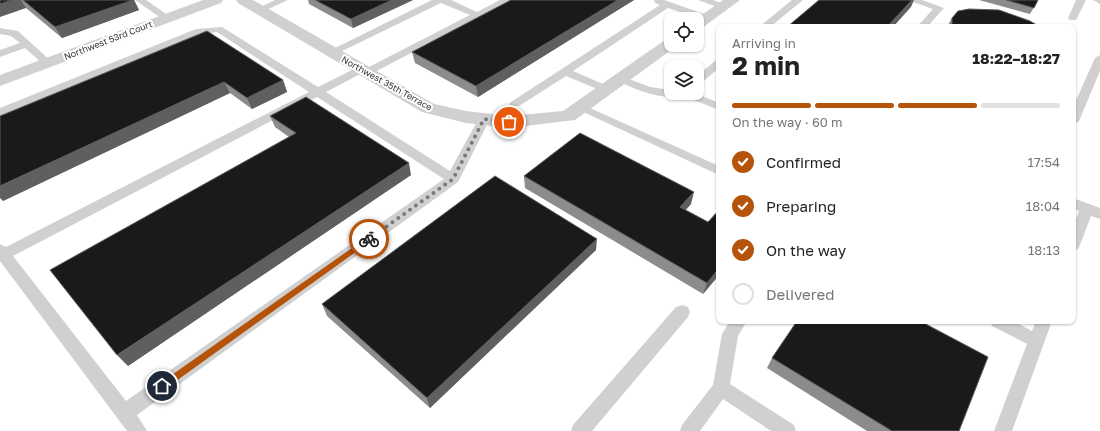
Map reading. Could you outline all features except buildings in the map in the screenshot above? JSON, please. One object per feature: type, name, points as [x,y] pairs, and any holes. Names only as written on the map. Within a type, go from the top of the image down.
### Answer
[{"type":"street","name":"Northwest 35th Terrace","points":[[243,0],[428,108],[466,117],[509,122],[574,112]]},
{"type":"street","name":"Northwest 53rd Court","points":[[0,81],[167,18],[204,2]]},
{"type":"street","points":[[704,21],[728,3]]},
{"type":"street","points":[[574,112],[664,48]]},
{"type":"lane","points":[[140,0],[167,18]]},
{"type":"lane","points":[[259,10],[283,0]]},
{"type":"lane","points":[[332,52],[439,0]]},
{"type":"lane","points":[[443,0],[478,15]]},
{"type":"lane","points":[[138,431],[2,252],[318,92],[364,71],[507,0]]},
{"type":"lane","points":[[656,0],[683,12]]},
{"type":"lane","points":[[703,0],[728,3]]},
{"type":"lane","points":[[768,24],[798,0]]},
{"type":"lane","points":[[912,0],[938,8],[925,24]]},
{"type":"lane","points":[[1073,18],[1081,0]]},
{"type":"lane","points":[[515,104],[667,4]]},
{"type":"lane","points":[[0,112],[200,31],[219,29],[453,179]]},
{"type":"lane","points":[[0,31],[14,32],[48,63]]},
{"type":"lane","points":[[0,54],[27,44]]},
{"type":"lane","points":[[1076,114],[1100,58]]},
{"type":"lane","points":[[704,76],[716,69]]},
{"type":"lane","points":[[564,72],[606,89]]},
{"type":"lane","points":[[621,79],[648,90],[664,92]]},
{"type":"lane","points":[[702,100],[716,106]]},
{"type":"lane","points":[[574,112],[716,170]]},
{"type":"lane","points":[[124,413],[453,179],[484,119]]},
{"type":"lane","points":[[1076,204],[1100,214]]},
{"type":"lane","points":[[1076,236],[1086,208]]},
{"type":"lane","points":[[580,431],[682,312]]},
{"type":"lane","points":[[689,431],[721,388],[730,334],[737,324]]},
{"type":"lane","points":[[1004,324],[1037,341]]},
{"type":"lane","points":[[1003,431],[1043,324]]},
{"type":"lane","points":[[721,388],[787,431]]},
{"type":"way so far","points":[[369,239],[453,179],[484,119],[509,122]]},
{"type":"route","points":[[162,386],[369,239]]}]
